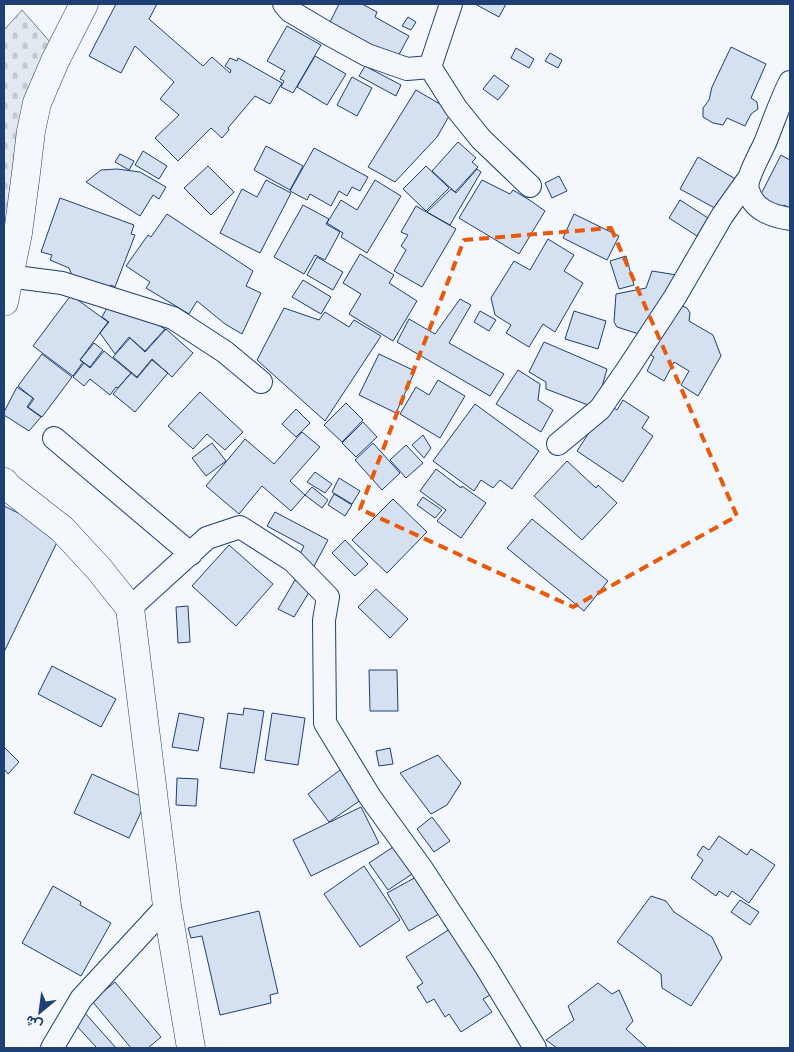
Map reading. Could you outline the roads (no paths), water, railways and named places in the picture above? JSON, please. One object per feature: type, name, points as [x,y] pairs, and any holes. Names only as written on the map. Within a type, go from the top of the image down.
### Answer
[{"type":"street","points":[[84,4],[55,61],[38,103],[31,131],[18,233],[5,284],[62,283],[173,318],[225,352],[261,382]]},
{"type":"street","points":[[284,4],[290,11],[367,55],[407,69],[430,67]]},
{"type":"street","points":[[430,67],[451,4]]},
{"type":"street","points":[[430,67],[456,108],[481,140],[530,186]]},
{"type":"street","points":[[790,82],[747,189],[759,209],[790,219]]},
{"type":"street","points":[[558,444],[606,401],[675,297],[722,216],[750,178]]},
{"type":"street","points":[[54,438],[191,554]]},
{"type":"street","points":[[4,482],[62,529],[99,569],[130,608],[168,906],[191,1048]]},
{"type":"street","points":[[130,608],[208,538],[240,527],[293,561],[328,597],[324,620],[325,723],[370,797],[422,869],[486,967],[535,1048]]},
{"type":"street","points":[[52,1048],[81,999],[168,906]]}]
